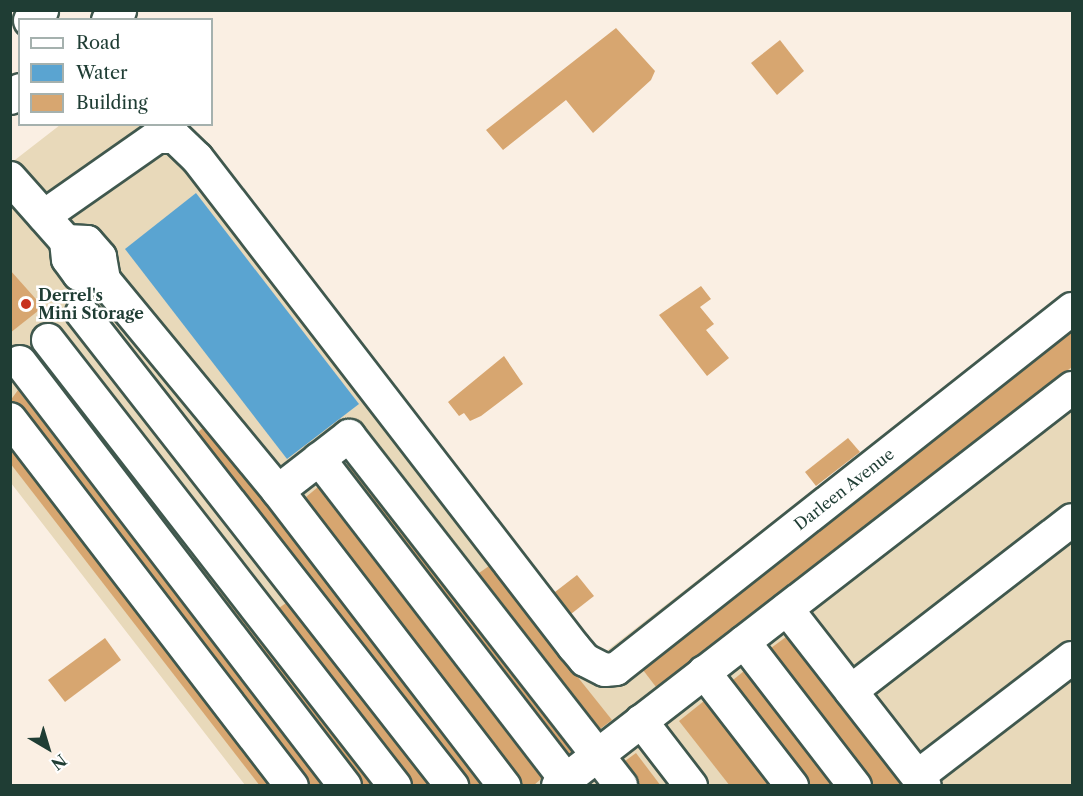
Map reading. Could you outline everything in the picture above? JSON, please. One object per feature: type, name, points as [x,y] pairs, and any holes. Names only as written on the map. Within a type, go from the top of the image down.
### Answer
[{"type":"street","name":"Darleen Avenue","points":[[44,216],[157,137],[176,137],[197,158],[574,647],[585,660],[616,669],[1072,309]]},
{"type":"street","points":[[10,178],[66,241],[68,259],[80,274],[108,285],[278,491],[504,786]]},
{"type":"street","points":[[108,285],[82,313],[15,366],[345,786]]},
{"type":"street","points":[[82,313],[452,786]]},
{"type":"street","points":[[48,340],[395,786]]},
{"type":"street","points":[[319,459],[565,783],[597,755],[1072,388]]},
{"type":"street","points":[[10,419],[292,786]]},
{"type":"street","points":[[278,491],[349,436],[621,786]]},
{"type":"street","points":[[851,691],[1072,519]]},
{"type":"street","points":[[787,609],[921,781],[1072,658]]},
{"type":"street","points":[[744,642],[855,786]]},
{"type":"street","points":[[704,672],[792,786]]},
{"type":"street","points":[[641,721],[692,786]]},
{"type":"shaded area","name":"Derrel's Mini Storage","points":[[59,126],[169,126],[591,663],[1072,289],[1072,785],[245,785],[11,483],[11,163]]},
{"type":"water","points":[[196,193],[359,404],[287,459],[125,249]]},
{"type":"building","points":[[616,28],[655,71],[651,80],[593,133],[566,100],[503,150],[486,130]]},
{"type":"building","points":[[780,40],[804,71],[777,95],[751,63]]},
{"type":"building","name":"Derrel's Mini Storage","points":[[10,270],[43,307],[10,333]]},
{"type":"building","points":[[701,286],[711,299],[700,307],[714,324],[706,330],[729,358],[707,376],[659,315]]},
{"type":"building","points":[[1072,332],[1072,367],[656,687],[643,670]]},
{"type":"building","points":[[504,356],[523,384],[481,416],[470,421],[464,413],[459,416],[448,402]]},
{"type":"building","points":[[18,390],[322,786],[310,786],[24,408],[10,401]]},
{"type":"building","points":[[203,428],[264,502],[481,786],[470,786],[198,432]]},
{"type":"building","points":[[848,438],[860,452],[816,486],[805,472]]},
{"type":"building","points":[[10,449],[269,786],[260,786],[10,463]]},
{"type":"building","points":[[348,464],[572,752],[569,754],[346,465]]},
{"type":"building","points":[[318,487],[542,778],[533,786],[522,786],[306,497]]},
{"type":"building","points":[[194,558],[372,786],[363,786]]},
{"type":"building","points":[[489,566],[612,720],[600,729],[479,573]]},
{"type":"building","points":[[577,575],[594,596],[571,614],[555,592]]},
{"type":"building","points":[[286,603],[429,786],[413,786],[279,608]]},
{"type":"building","points":[[786,637],[902,786],[873,786],[771,648]]},
{"type":"building","points":[[105,638],[121,660],[65,702],[48,680]]},
{"type":"building","points":[[744,671],[832,786],[810,786],[733,680]]},
{"type":"building","points":[[704,701],[769,786],[730,786],[679,721]]},
{"type":"building","points":[[636,753],[661,786],[639,786],[625,761]]},
{"type":"place","name":"Derrel's Mini Storage","points":[[26,304]]}]
